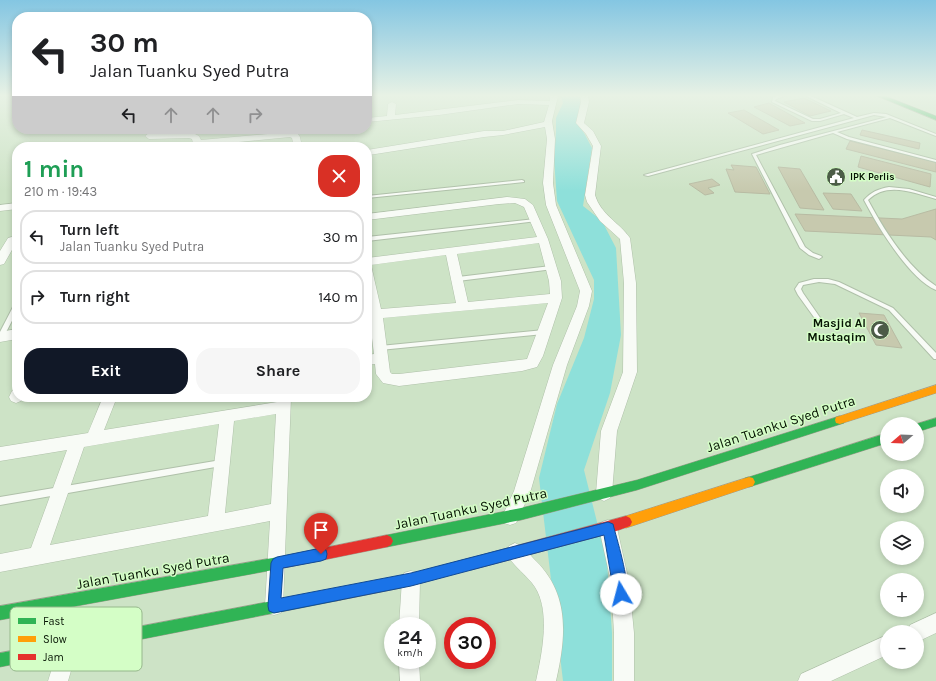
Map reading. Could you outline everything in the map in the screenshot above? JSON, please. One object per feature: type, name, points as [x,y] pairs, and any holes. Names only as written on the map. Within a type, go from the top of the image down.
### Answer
[{"type":"main road","name":"Jalan Tuanku Syed Putra","points":[[33,607],[277,563],[516,516],[637,485],[936,389]]},
{"type":"main road","points":[[924,426],[936,422]]},
{"type":"main road","points":[[142,632],[411,580],[604,529],[655,511],[880,440]]},
{"type":"main road","name":"Jalan Tuanku Syed Putra","points":[[0,613],[10,611]]},
{"type":"main road","points":[[0,660],[10,658]]},
{"type":"street","points":[[372,152],[530,128]]},
{"type":"street","points":[[516,516],[560,365],[583,306],[586,291],[550,205],[548,183],[551,139],[550,128]]},
{"type":"street","points":[[585,128],[590,133],[597,146],[590,195],[591,202],[600,214],[625,238],[630,283],[630,372],[609,431],[599,494]]},
{"type":"street","points":[[221,142],[292,134],[296,137],[297,142]]},
{"type":"street","points":[[148,136],[191,135],[196,138],[195,142]]},
{"type":"street","points":[[372,216],[520,200],[528,206],[543,239],[555,281],[556,298],[536,356],[532,363],[522,366],[388,380],[383,374],[376,355],[376,314],[372,293]]},
{"type":"street","points":[[0,208],[12,207]]},
{"type":"street","points":[[372,261],[543,239]]},
{"type":"street","points":[[0,242],[12,240]]},
{"type":"street","points":[[0,260],[12,244]]},
{"type":"street","points":[[451,251],[464,306]]},
{"type":"street","points":[[376,314],[556,298]]},
{"type":"street","points":[[0,337],[12,335]]},
{"type":"street","points":[[38,556],[61,490],[85,440],[107,402]]},
{"type":"street","points":[[0,454],[227,417],[284,402],[274,606]]},
{"type":"street","points":[[216,522],[227,417]]},
{"type":"street","points":[[0,563],[279,511]]},
{"type":"street","points":[[604,529],[620,582],[624,633],[624,681]]},
{"type":"street","points":[[522,550],[549,595],[554,632],[554,650],[546,681]]},
{"type":"street","points":[[409,617],[411,580]]},
{"type":"street","points":[[924,628],[936,623]]},
{"type":"street","points":[[808,681],[880,648]]},
{"type":"street","points":[[410,669],[410,681]]},
{"type":"street","points":[[58,681],[61,671]]},
{"type":"lane","points":[[646,175],[819,128]]},
{"type":"lane","points":[[819,258],[803,248],[754,154],[849,128]]},
{"type":"lane","points":[[918,128],[936,135]]},
{"type":"lane","points":[[833,132],[848,138],[936,161]]},
{"type":"lane","points":[[372,196],[522,181]]},
{"type":"lane","points":[[936,198],[895,188],[870,194],[866,200],[872,212],[909,265],[923,280],[936,288]]},
{"type":"lane","points":[[372,238],[534,220]]},
{"type":"lane","points":[[458,279],[551,268]]},
{"type":"lane","points":[[818,319],[798,289],[801,284],[809,281],[828,280],[875,300],[891,309],[936,358]]},
{"type":"lane","points":[[0,337],[12,314]]},
{"type":"lane","points":[[376,355],[544,332]]},
{"type":"lane","points":[[0,501],[223,462]]},
{"type":"water","points":[[556,128],[580,128],[592,148],[583,206],[602,221],[616,248],[621,335],[610,393],[584,470],[607,562],[612,633],[612,681],[563,681],[539,478],[557,404],[584,338],[594,299],[594,280],[557,201],[554,158]]},
{"type":"building","points":[[753,128],[775,128],[779,130],[763,134]]},
{"type":"building","points":[[862,130],[920,143],[919,149],[860,135]]},
{"type":"building","points":[[850,141],[936,162],[936,172],[846,149]]},
{"type":"building","points":[[861,156],[931,174],[930,187],[858,167]]},
{"type":"building","points":[[731,165],[756,167],[770,194],[735,192],[726,169],[734,170]]},
{"type":"building","points":[[778,167],[800,169],[824,210],[800,208]]},
{"type":"building","points":[[712,179],[720,185],[708,188],[714,193],[705,195],[689,184]]},
{"type":"building","points":[[823,193],[851,194],[862,211],[833,209]]},
{"type":"building","points":[[936,209],[936,240],[931,237],[805,231],[795,214],[902,219]]},
{"type":"building","name":"Masjid Al Mustaqim","points":[[859,313],[884,315],[902,348],[876,345]]},
{"type":"traffic: fast","points":[[387,541],[521,514],[637,485],[840,420]]},
{"type":"traffic: fast","points":[[924,426],[936,422]]},
{"type":"traffic: fast","points":[[749,482],[880,440]]},
{"type":"traffic: fast","points":[[33,607],[284,562]]},
{"type":"traffic: fast","points":[[142,633],[336,595]]},
{"type":"traffic: fast","points":[[0,613],[10,611]]},
{"type":"traffic: fast","points":[[0,660],[10,658]]},
{"type":"traffic: slow","points":[[840,420],[936,389]]},
{"type":"traffic: slow","points":[[626,522],[749,482]]},
{"type":"traffic: slow","points":[[336,595],[411,580],[471,564]]},
{"type":"traffic: jam","points":[[471,564],[626,522]]},
{"type":"traffic: jam","points":[[284,562],[387,541]]},
{"type":"place","name":"IPK Perlis","points":[[836,177]]},
{"type":"place","name":"Masjid Al Mustaqim","points":[[880,330]]},
{"type":"route","points":[[321,554],[277,563],[274,606],[411,580],[608,528],[620,582],[621,594]]}]
